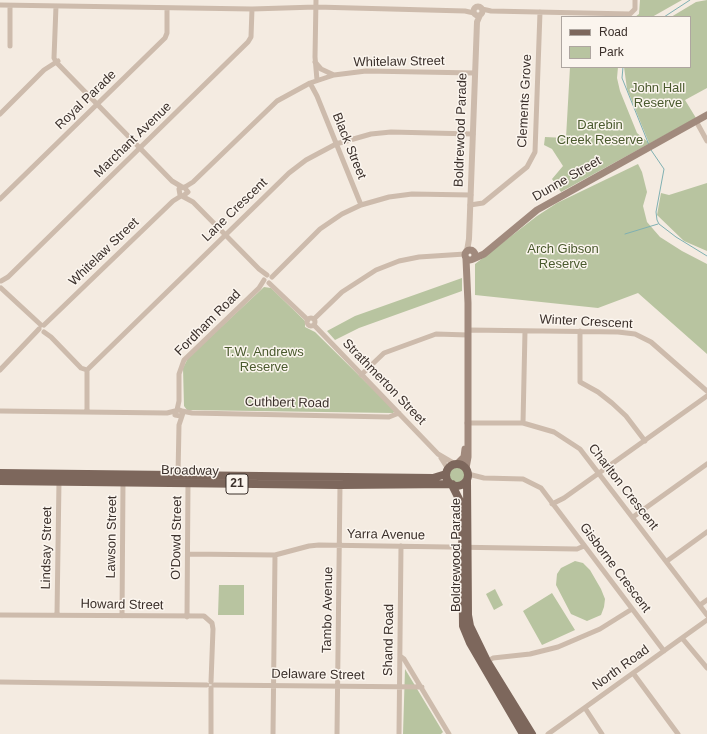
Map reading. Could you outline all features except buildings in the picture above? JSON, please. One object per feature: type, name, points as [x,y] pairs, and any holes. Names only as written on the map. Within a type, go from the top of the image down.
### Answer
[{"type":"main road","name":"Dunne Street","points":[[469,255],[487,249],[537,210],[707,115]]},
{"type":"main road","name":"Boldrewood Parade","points":[[469,255],[468,457],[465,512],[468,615],[470,626],[485,663],[523,734]]},
{"type":"main road","name":"Boldrewood Parade","points":[[465,512],[452,485],[447,480],[452,468],[464,457],[467,421]]},
{"type":"main road","points":[[452,468],[467,476]]},
{"type":"main road","name":"Broadway","points":[[0,473],[124,482],[188,483],[235,480],[379,477],[433,478],[452,468]]},
{"type":"main road","name":"Broadway","points":[[0,481],[59,481],[84,478],[178,475],[235,480],[340,485],[452,485]]},
{"type":"main road","name":"21","points":[[452,485],[459,486],[467,476]]},
{"type":"main road","points":[[379,477],[384,485]]},
{"type":"main road","name":"Boldrewood Parade","points":[[485,663],[532,734]]},
{"type":"street","name":"Black Street","points":[[316,0],[315,81],[317,96],[361,205]]},
{"type":"street","name":"Boldrewood Parade","points":[[469,255],[478,0]]},
{"type":"street","points":[[0,6],[491,11],[630,14],[635,9],[635,0]]},
{"type":"street","points":[[10,6],[10,46]]},
{"type":"street","points":[[0,114],[44,70],[57,61],[56,6]]},
{"type":"street","name":"Royal Parade","points":[[0,199],[165,38],[167,33],[168,8]]},
{"type":"street","name":"Marchant Avenue","points":[[2,284],[248,42],[251,37],[252,9]]},
{"type":"street","name":"Clements Grove","points":[[470,205],[483,203],[527,167],[535,152],[540,12]]},
{"type":"street","name":"Strathmerton Street","points":[[57,61],[268,279],[312,321],[452,468]]},
{"type":"street","points":[[315,62],[321,69],[334,75]]},
{"type":"street","name":"Whitelaw Street","points":[[0,370],[277,101],[315,81],[334,75],[366,71],[475,73]]},
{"type":"street","points":[[696,121],[707,141]]},
{"type":"street","name":"Lane Crescent","points":[[88,370],[289,173],[306,160],[336,144],[371,134],[391,132],[473,134]]},
{"type":"street","name":"Fordham Road","points":[[178,475],[179,374],[184,360],[277,270],[320,229],[361,205],[389,197],[412,194],[471,195]]},
{"type":"street","points":[[312,321],[342,292],[376,270],[399,261],[426,256],[469,255]]},
{"type":"street","points":[[2,284],[81,368],[88,370],[87,412]]},
{"type":"street","points":[[523,423],[525,331]]},
{"type":"street","name":"Winter Crescent","points":[[362,375],[384,354],[436,334],[525,331],[626,332],[646,338],[707,391]]},
{"type":"street","points":[[580,331],[580,382],[598,392],[612,403],[626,416],[645,441]]},
{"type":"street","points":[[554,505],[707,396]]},
{"type":"street","points":[[382,416],[394,407]]},
{"type":"street","name":"Cuthbert Road","points":[[0,411],[389,417],[399,413]]},
{"type":"street","name":"Charlton Crescent","points":[[467,421],[523,423],[546,429],[563,437],[580,449],[707,615]]},
{"type":"street","name":"Strathmerton Street","points":[[438,454],[452,468]]},
{"type":"street","points":[[633,517],[707,464]]},
{"type":"street","name":"Gisborne Crescent","points":[[467,476],[484,478],[523,478],[536,484],[546,493],[549,499],[664,650]]},
{"type":"street","name":"Lindsay Street","points":[[57,614],[59,481]]},
{"type":"street","name":"Lawson Street","points":[[122,616],[124,482]]},
{"type":"street","name":"O'Dowd Street","points":[[187,617],[188,483]]},
{"type":"street","name":"Tambo Avenue","points":[[337,734],[340,485]]},
{"type":"street","points":[[666,561],[707,532]]},
{"type":"street","name":"Yarra Avenue","points":[[188,554],[275,555],[308,546],[580,549],[583,544]]},
{"type":"street","name":"Shand Road","points":[[399,734],[401,546]]},
{"type":"street","points":[[273,734],[275,555]]},
{"type":"street","points":[[700,605],[707,600]]},
{"type":"street","points":[[485,663],[493,658],[530,654],[558,647],[600,629],[632,609]]},
{"type":"street","name":"Howard Street","points":[[0,614],[201,616],[213,626],[211,685]]},
{"type":"street","name":"North Road","points":[[548,734],[707,620]]},
{"type":"street","points":[[682,638],[707,668]]},
{"type":"street","points":[[400,656],[404,659],[422,687],[449,734]]},
{"type":"street","points":[[633,673],[678,734]]},
{"type":"street","name":"Delaware Street","points":[[0,682],[422,687]]},
{"type":"street","points":[[210,734],[211,685]]},
{"type":"street","points":[[585,708],[602,734]]},
{"type":"green space","points":[[640,0],[682,0],[654,16],[636,16],[639,14]]},
{"type":"green space","points":[[707,0],[707,88],[685,100],[696,118],[561,192],[552,179],[563,166],[552,149],[544,145],[545,137],[566,138],[570,68],[618,68],[617,78],[620,91],[637,133],[649,143],[627,89],[624,68],[691,68],[691,16],[673,16],[696,2]]},
{"type":"green space","name":"Arch Gibson Reserve","points":[[638,164],[642,172],[647,192],[643,206],[647,222],[660,237],[707,264],[707,354],[638,293],[598,308],[475,295],[475,264],[537,216],[557,203]]},
{"type":"green space","points":[[707,183],[707,251],[684,241],[657,215],[661,193],[669,195]]},
{"type":"green space","points":[[462,278],[462,291],[359,328],[335,340],[327,331],[355,316]]},
{"type":"green space","name":"T.W. Andrews Reserve","points":[[264,287],[271,288],[305,321],[305,327],[315,332],[395,411],[393,413],[187,410],[184,406],[183,368],[188,358]]},
{"type":"green space","points":[[457,467],[464,472],[465,475],[460,482],[457,483],[450,478],[449,475],[454,468]]},
{"type":"green space","points":[[575,561],[583,563],[590,570],[605,599],[601,615],[587,621],[571,614],[556,585],[557,574],[561,568]]},
{"type":"green space","points":[[219,585],[244,585],[244,615],[218,615]]},
{"type":"green space","points":[[495,589],[503,605],[494,610],[486,594]]},
{"type":"green space","points":[[552,593],[575,630],[542,645],[523,611]]},
{"type":"green space","points":[[405,669],[443,732],[441,734],[403,734]]},
{"type":"waterway","points":[[666,16],[690,0]]},
{"type":"waterway","points":[[623,68],[622,78],[649,145]]},
{"type":"waterway","points":[[651,150],[664,169],[656,212],[659,224],[676,237],[707,256]]},
{"type":"waterway","points":[[625,234],[658,224]]},
{"type":"park label","name":"John Hall Reserve","points":[[658,96]]},
{"type":"park label","name":"Darebin Creek Reserve","points":[[600,132]]}]
